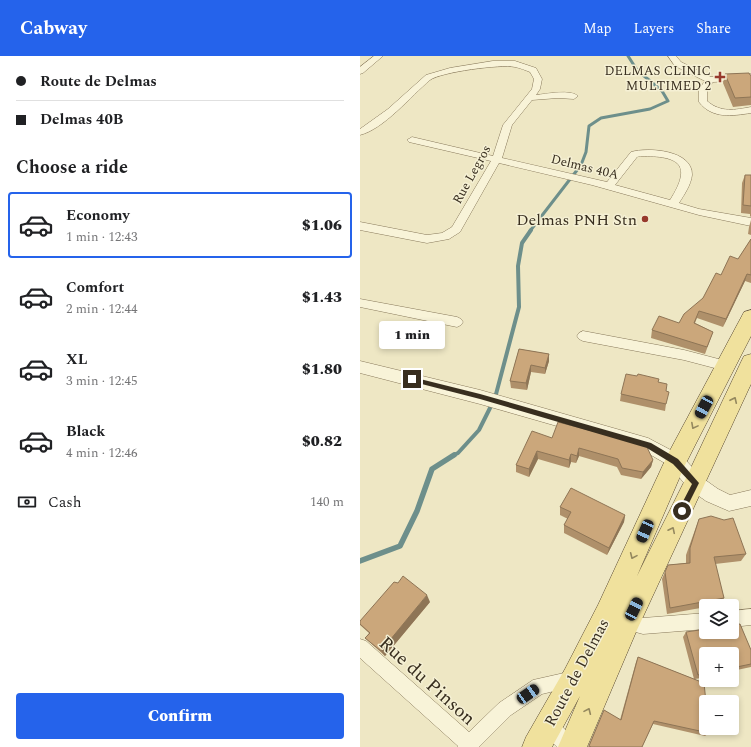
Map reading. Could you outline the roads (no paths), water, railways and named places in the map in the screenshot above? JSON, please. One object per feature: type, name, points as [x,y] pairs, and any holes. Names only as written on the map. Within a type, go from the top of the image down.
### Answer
[{"type":"main road","name":"Route de Delmas","points":[[571,747],[617,618],[676,461],[751,317]]},
{"type":"main road","name":"Route de Delmas","points":[[536,747],[575,678],[617,618],[696,483],[751,362]]},
{"type":"street","points":[[360,71],[379,56]]},
{"type":"street","points":[[672,56],[678,64],[710,80],[751,77]]},
{"type":"street","name":"Rue Legros","points":[[360,132],[366,130],[391,111],[429,77],[450,71],[517,60],[533,70],[538,79],[536,89],[508,125],[497,159],[456,229],[445,236],[427,239],[360,226]]},
{"type":"street","points":[[710,80],[703,89],[703,102],[710,109],[718,113],[736,113],[751,110]]},
{"type":"street","points":[[529,98],[558,95],[574,96]]},
{"type":"street","name":"Delmas 40A","points":[[412,140],[594,182],[699,212],[751,222]]},
{"type":"street","points":[[609,186],[634,154],[647,152],[678,158],[687,169],[687,177],[673,204]]},
{"type":"street","points":[[360,303],[457,322]]},
{"type":"street","points":[[583,336],[684,354],[726,366]]},
{"type":"street","points":[[360,367],[480,397],[648,445],[676,461],[696,483],[712,495],[729,503],[751,498]]},
{"type":"street","points":[[739,618],[751,617]]},
{"type":"street","points":[[617,618],[643,626],[699,622]]},
{"type":"street","name":"Rue du Pinson","points":[[360,647],[468,745]]},
{"type":"street","points":[[468,745],[505,709],[540,686],[575,678]]},
{"type":"street","points":[[548,726],[571,747]]},
{"type":"waterway","points":[[530,231],[581,165],[586,152],[589,126],[601,118],[650,109],[668,101],[662,91],[637,70],[628,56]]},
{"type":"waterway","points":[[454,455],[458,453],[479,430],[495,398],[519,307],[518,266],[522,243],[531,230]]},
{"type":"waterway","points":[[360,561],[400,546],[417,511],[432,469],[454,455]]},
{"type":"place","name":"DELMAS CLINIC MULTIMED 2","points":[[720,77]]},
{"type":"place","name":"Delmas PNH Stn","points":[[645,219]]}]
